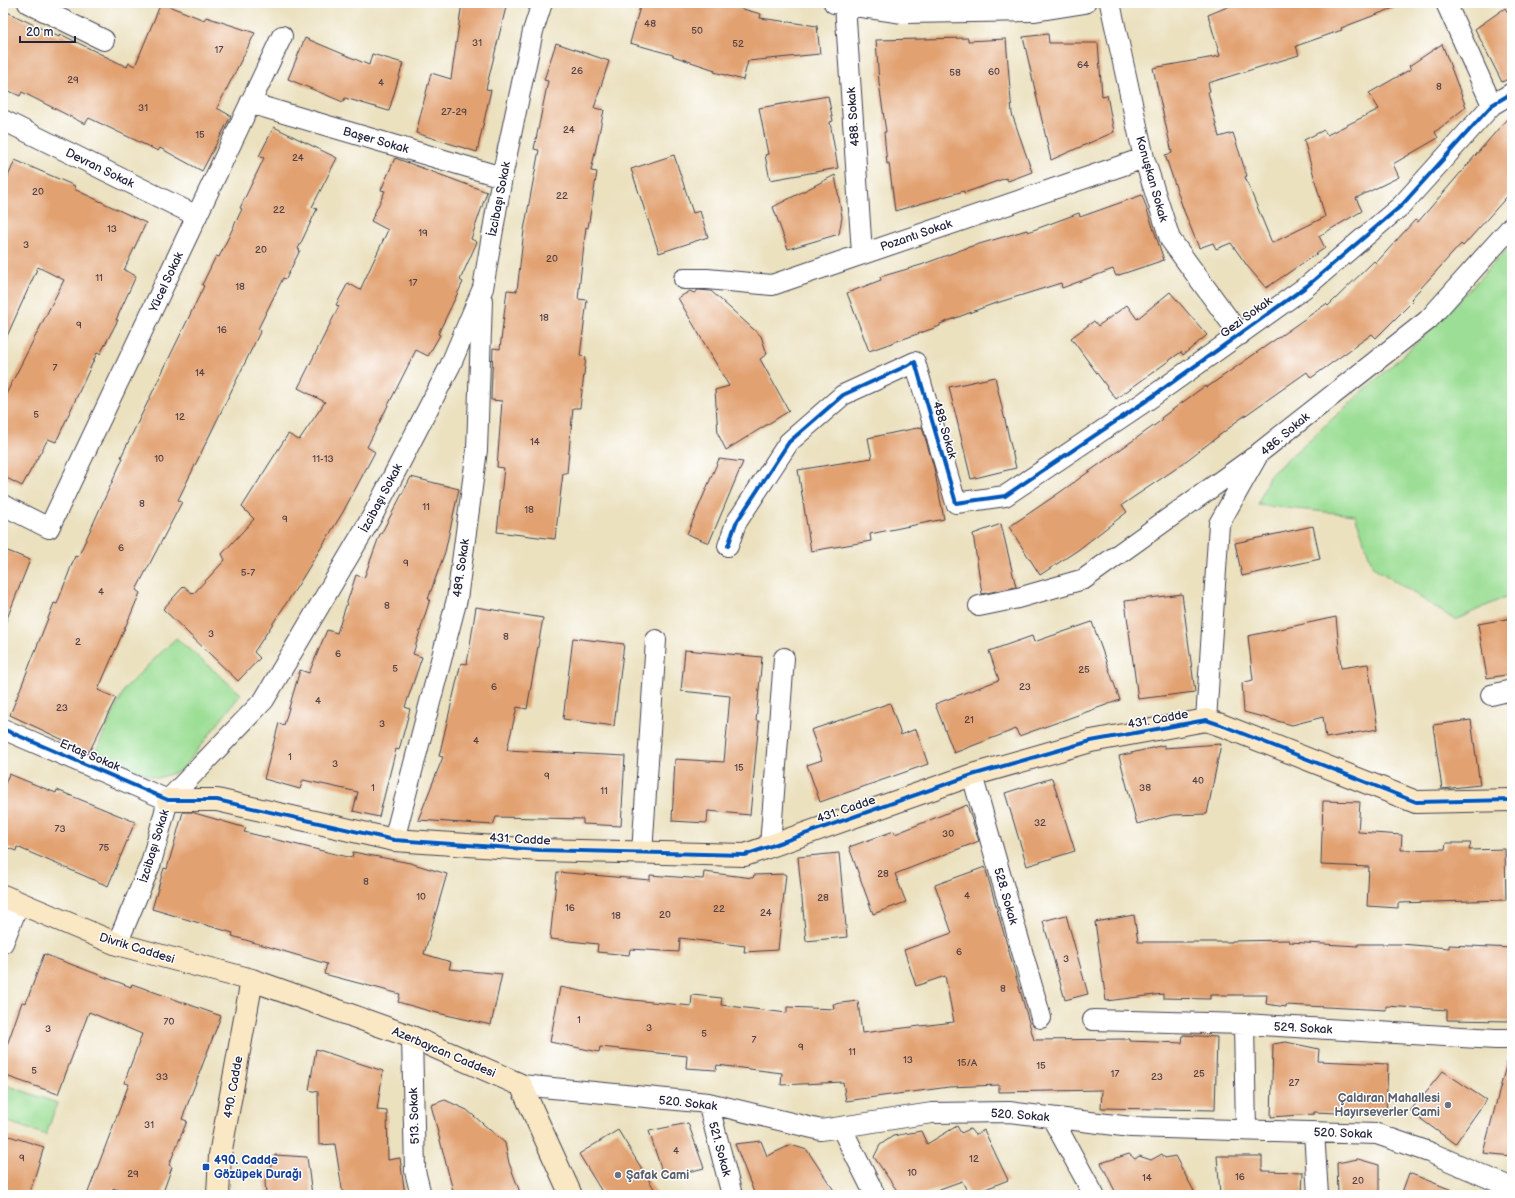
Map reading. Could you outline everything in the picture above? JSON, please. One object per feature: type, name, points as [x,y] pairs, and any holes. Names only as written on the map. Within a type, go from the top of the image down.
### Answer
[{"type":"street","points":[[28,3],[104,40]]},
{"type":"street","name":"İzcibaşı Sokak","points":[[117,944],[151,863],[168,800],[264,700],[373,515],[450,366],[482,288],[502,177],[533,31],[542,3]]},
{"type":"street","points":[[840,4],[903,13],[1035,11],[1085,3]]},
{"type":"street","name":"Konuşkan Sokak","points":[[1110,3],[1144,158],[1170,239],[1240,335]]},
{"type":"street","points":[[1446,3],[1492,105]]},
{"type":"street","name":"488. Sokak","points":[[840,4],[862,253]]},
{"type":"street","name":"Yücel Sokak","points":[[3,505],[49,528],[282,36]]},
{"type":"street","name":"Gezi Sokak","points":[[956,503],[1005,496],[1146,401],[1307,286],[1402,205],[1492,105],[1512,93]]},
{"type":"street","name":"Başer Sokak","points":[[250,103],[502,177]]},
{"type":"street","name":"Devran Sokak","points":[[3,120],[197,216]]},
{"type":"street","name":"Pozantı Sokak","points":[[684,279],[708,279],[772,285],[862,253],[1144,158]]},
{"type":"street","name":"486. Sokak","points":[[1206,720],[1219,524],[1259,453],[1428,320],[1512,226]]},
{"type":"street","name":"489. Sokak","points":[[394,840],[457,598],[478,450],[482,288]]},
{"type":"street","name":"488. Sokak","points":[[728,546],[736,523],[789,442],[843,395],[915,362],[956,503]]},
{"type":"street","points":[[979,606],[1018,598],[1084,578],[1259,453]]},
{"type":"street","points":[[642,853],[656,640]]},
{"type":"street","points":[[770,846],[784,658]]},
{"type":"street","points":[[1491,695],[1512,690]]},
{"type":"street","name":"431. Cadde","points":[[168,800],[217,800],[394,840],[539,850],[745,855],[972,775],[1091,741],[1206,720],[1416,802],[1512,800]]},
{"type":"street","name":"Ertaş Sokak","points":[[3,729],[168,800]]},
{"type":"street","name":"528. Sokak","points":[[972,775],[1041,1018]]},
{"type":"street","points":[[3,944],[11,900]]},
{"type":"street","name":"Divrik Caddesi","points":[[11,900],[117,944],[252,980]]},
{"type":"street","name":"Azerbaycan Caddesi","points":[[252,980],[412,1037],[521,1085]]},
{"type":"street","name":"490. Cadde","points":[[218,1195],[220,1156],[252,980]]},
{"type":"street","name":"529. Sokak","points":[[1093,1020],[1244,1024],[1487,1039],[1512,1039]]},
{"type":"street","points":[[1244,1024],[1246,1130]]},
{"type":"street","name":"513. Sokak","points":[[412,1037],[415,1171],[421,1195]]},
{"type":"street","points":[[521,1085],[571,1195]]},
{"type":"street","name":"520. Sokak","points":[[521,1085],[708,1103],[821,1130],[932,1114],[1009,1112],[1131,1127],[1377,1134],[1430,1152],[1511,1191]]},
{"type":"street","name":"521. Sokak","points":[[708,1103],[732,1195]]},
{"type":"street","points":[[1052,1118],[1094,1195]]},
{"type":"street","points":[[841,1127],[875,1195]]},
{"type":"street","points":[[1314,1132],[1318,1195]]},
{"type":"green space","points":[[1512,244],[1512,594],[1455,620],[1373,567],[1355,515],[1258,505],[1269,476],[1431,330]]},
{"type":"green space","points":[[176,638],[241,694],[181,771],[157,778],[94,755],[125,688]]},
{"type":"green space","points":[[3,1084],[57,1103],[46,1135],[3,1120]]},
{"type":"building","points":[[161,3],[204,20],[206,17],[255,33],[217,108],[231,116],[202,171],[160,148],[158,151],[89,118],[85,124],[22,92],[20,96],[3,88],[3,10],[59,37],[60,34],[127,67],[129,63],[135,66]]},
{"type":"building","points":[[462,3],[507,3],[486,89],[491,90],[477,152],[416,133],[431,73],[451,79]]},
{"type":"building","points":[[641,3],[721,3],[761,14],[760,18],[817,26],[820,54],[748,61],[743,80],[714,72],[715,70],[673,55],[630,43]]},
{"type":"building","points":[[1237,3],[1404,3],[1341,28],[1342,30],[1296,46],[1299,55],[1208,83],[1210,91],[1208,92],[1219,137],[1233,133],[1247,176],[1245,177],[1272,243],[1325,217],[1304,140],[1324,130],[1327,135],[1379,109],[1369,93],[1411,69],[1409,66],[1442,44],[1466,107],[1435,132],[1438,138],[1393,164],[1399,177],[1356,198],[1362,211],[1319,236],[1325,248],[1266,288],[1248,267],[1231,243],[1216,249],[1213,243],[1199,248],[1184,211],[1165,155],[1172,153],[1153,68],[1220,56],[1208,15]]},
{"type":"building","points":[[1505,8],[1512,19],[1512,77],[1502,82],[1475,29]]},
{"type":"building","points":[[1048,34],[1049,43],[1098,43],[1102,96],[1107,95],[1114,132],[1051,160],[1023,37]]},
{"type":"building","points":[[305,38],[369,65],[372,54],[403,63],[389,111],[345,98],[343,102],[288,79]]},
{"type":"building","points":[[968,38],[968,41],[1006,39],[1012,114],[1032,172],[1008,181],[1006,178],[964,193],[964,191],[895,211],[889,163],[887,164],[884,132],[886,132],[879,83],[876,40]]},
{"type":"building","points":[[556,43],[609,61],[594,108],[604,110],[591,171],[597,172],[588,228],[586,227],[578,299],[587,300],[580,356],[586,357],[580,408],[573,408],[567,473],[563,473],[555,539],[497,532],[504,468],[497,467],[502,401],[491,400],[493,348],[500,349],[507,290],[517,291],[524,230],[539,150],[534,149],[548,81],[544,80]]},
{"type":"building","points":[[828,96],[833,121],[830,122],[838,168],[770,180],[765,155],[768,154],[759,108]]},
{"type":"building","points":[[1512,113],[1512,191],[1463,246],[1461,244],[1411,299],[1413,301],[1376,338],[1372,334],[1311,378],[1307,372],[1233,424],[1174,470],[1122,505],[1127,512],[1078,550],[1040,575],[1009,527],[1162,420],[1161,418],[1205,386],[1206,388],[1326,304],[1328,306],[1374,261],[1376,263],[1415,220],[1418,222]]},
{"type":"building","points":[[274,127],[337,158],[312,207],[317,209],[298,249],[300,250],[286,279],[283,278],[258,329],[261,330],[178,500],[182,502],[136,590],[140,593],[98,690],[116,698],[89,752],[10,715],[54,603],[57,604],[75,556],[78,557],[123,458],[121,457],[204,286],[202,285],[216,256],[219,257],[242,209],[240,208],[264,158],[259,156]]},
{"type":"building","points":[[674,155],[693,213],[700,211],[708,237],[659,253],[631,169]]},
{"type":"building","points":[[395,158],[487,192],[471,239],[477,242],[460,280],[463,282],[438,334],[440,335],[428,356],[416,350],[367,447],[375,452],[343,512],[297,587],[254,652],[260,658],[238,681],[163,609],[184,586],[193,594],[225,560],[222,554],[254,519],[242,507],[288,434],[299,440],[325,402],[298,388],[339,306],[336,305],[348,283],[360,290],[388,230],[371,221],[385,191],[381,190]]},
{"type":"building","points":[[15,160],[75,186],[74,189],[146,223],[124,270],[136,276],[116,320],[118,320],[100,354],[97,353],[56,442],[48,439],[22,486],[3,476],[3,400],[64,280],[38,267],[3,345],[3,188]]},
{"type":"building","points":[[835,175],[842,217],[839,234],[788,249],[773,207]]},
{"type":"building","points":[[1142,195],[1164,260],[1116,276],[1113,269],[1062,288],[1061,283],[990,305],[940,324],[940,326],[869,351],[847,293],[881,280],[880,277],[921,265],[969,247],[1027,230],[1028,232],[1079,213],[1080,217]]},
{"type":"building","points":[[698,290],[711,291],[761,336],[767,354],[760,359],[789,411],[726,450],[718,434],[715,390],[729,386],[678,298],[690,291],[694,293]]},
{"type":"building","points":[[1170,292],[1207,335],[1183,355],[1181,352],[1116,399],[1071,338],[1094,321],[1098,326],[1127,305],[1137,319]]},
{"type":"building","points":[[995,377],[1016,468],[971,479],[949,387]]},
{"type":"building","points":[[922,427],[934,468],[944,519],[870,534],[871,541],[811,551],[798,470],[872,458],[868,438]]},
{"type":"building","points":[[719,459],[743,462],[709,543],[687,534]]},
{"type":"building","points":[[411,477],[459,489],[445,552],[428,599],[430,599],[413,654],[422,657],[405,707],[410,709],[399,750],[396,749],[379,817],[353,811],[358,792],[303,780],[300,789],[264,779],[279,723],[284,725],[300,670],[309,673],[327,630],[337,633],[356,575],[364,578],[380,534]]},
{"type":"building","points":[[1001,524],[1016,587],[982,594],[973,534]]},
{"type":"building","points":[[1313,526],[1320,559],[1242,576],[1235,543]]},
{"type":"building","points":[[3,549],[30,560],[4,626],[3,626]]},
{"type":"building","points":[[1182,594],[1195,692],[1138,699],[1125,601]]},
{"type":"building","points":[[476,607],[543,618],[527,709],[517,707],[507,750],[625,756],[621,826],[583,824],[583,819],[496,817],[493,825],[418,820],[443,757],[439,756],[461,663],[467,664]]},
{"type":"building","points":[[1336,617],[1341,668],[1368,664],[1378,729],[1326,738],[1323,717],[1292,725],[1244,712],[1242,683],[1253,680],[1248,636]]},
{"type":"building","points":[[1512,618],[1512,674],[1487,678],[1478,624]]},
{"type":"building","points":[[1092,622],[1120,700],[1019,736],[1016,729],[954,753],[935,704],[999,680],[989,651],[1032,636],[1034,642]]},
{"type":"building","points":[[573,638],[624,644],[614,726],[563,719]]},
{"type":"building","points":[[685,650],[762,657],[756,721],[759,721],[750,815],[708,811],[707,823],[672,821],[675,759],[724,762],[730,696],[681,691]]},
{"type":"building","points":[[890,703],[901,735],[916,729],[928,764],[820,802],[807,765],[822,760],[811,730]]},
{"type":"building","points":[[1471,720],[1480,785],[1442,789],[1433,725]]},
{"type":"building","points":[[1221,744],[1207,814],[1172,815],[1137,824],[1119,756],[1164,745],[1164,748]]},
{"type":"building","points":[[9,774],[56,793],[57,790],[135,822],[108,886],[17,847],[16,851],[3,846],[3,788]]},
{"type":"building","points":[[1052,778],[1075,851],[1027,866],[1005,793]]},
{"type":"building","points":[[1323,801],[1360,802],[1358,832],[1402,835],[1401,850],[1445,849],[1446,843],[1471,843],[1469,850],[1505,849],[1506,900],[1398,903],[1398,908],[1367,906],[1369,867],[1321,865]]},
{"type":"building","points":[[967,805],[979,841],[895,874],[906,902],[873,914],[849,847],[894,831],[895,834]]},
{"type":"building","points":[[183,812],[191,812],[246,828],[244,832],[352,858],[353,852],[410,863],[447,874],[424,954],[451,962],[449,969],[502,974],[491,1025],[433,1012],[398,1002],[400,994],[324,974],[327,964],[232,936],[233,933],[152,909],[164,868],[167,869]]},
{"type":"building","points":[[839,853],[847,937],[806,941],[798,857]]},
{"type":"building","points":[[985,867],[1034,1040],[1129,1039],[1129,1041],[1182,1043],[1183,1035],[1217,1037],[1215,1110],[1101,1108],[1102,1090],[999,1092],[999,1085],[949,1087],[846,1101],[843,1082],[781,1085],[782,1073],[717,1065],[716,1070],[686,1068],[687,1056],[600,1047],[599,1052],[550,1042],[560,987],[623,999],[691,1006],[692,995],[722,998],[721,1005],[787,1013],[787,1007],[834,1009],[833,1004],[858,1001],[862,1033],[954,1022],[945,976],[916,986],[904,950],[952,933],[935,885]]},
{"type":"building","points":[[557,872],[650,880],[650,875],[703,879],[704,872],[753,878],[754,875],[786,874],[778,950],[744,952],[745,946],[680,938],[679,952],[630,949],[629,955],[597,952],[598,944],[550,939]]},
{"type":"building","points":[[1066,915],[1088,994],[1065,1000],[1043,921]]},
{"type":"building","points":[[1134,915],[1138,942],[1232,942],[1289,940],[1289,942],[1358,946],[1358,944],[1401,944],[1449,948],[1449,945],[1512,948],[1512,1021],[1447,1020],[1447,1010],[1386,1006],[1386,1010],[1286,1005],[1286,1007],[1266,1004],[1267,995],[1210,995],[1210,999],[1163,998],[1163,994],[1106,1001],[1095,922]]},
{"type":"building","points":[[44,954],[131,987],[132,984],[221,1016],[182,1119],[187,1121],[169,1165],[172,1167],[162,1195],[133,1195],[113,1188],[112,1195],[87,1195],[129,1084],[124,1083],[142,1034],[89,1012],[58,1094],[3,1075],[3,1043],[7,1045],[22,1002],[26,1003]]},
{"type":"building","points":[[1286,1042],[1319,1049],[1318,1061],[1388,1064],[1386,1115],[1314,1112],[1314,1114],[1271,1117],[1273,1044]]},
{"type":"building","points":[[316,1049],[383,1071],[377,1110],[387,1111],[388,1160],[400,1158],[405,1195],[343,1195],[335,1144],[319,1145],[318,1092],[309,1090]]},
{"type":"building","points":[[1507,1062],[1512,1063],[1512,1156],[1483,1153]]},
{"type":"building","name":"Çaldıran Mahallesi Hayırseverler Cami","points":[[1443,1071],[1486,1100],[1455,1144],[1410,1111]]},
{"type":"building","points":[[445,1100],[467,1110],[505,1143],[509,1163],[521,1195],[454,1195],[431,1105]]},
{"type":"building","points":[[688,1123],[704,1168],[664,1178],[649,1131]]},
{"type":"building","points":[[957,1126],[961,1133],[970,1129],[975,1135],[984,1130],[1008,1180],[971,1195],[969,1195],[962,1181],[934,1191],[917,1195],[900,1195],[874,1157],[880,1145],[893,1136],[921,1131],[927,1144]]},
{"type":"building","name":"Şafak Cami","points":[[618,1130],[658,1195],[604,1195],[579,1154]]},
{"type":"building","points":[[3,1134],[44,1147],[29,1195],[3,1195]]},
{"type":"building","points":[[761,1141],[767,1156],[791,1145],[807,1150],[837,1195],[755,1195],[735,1144]]},
{"type":"building","points":[[1129,1154],[1135,1159],[1139,1156],[1151,1160],[1162,1154],[1165,1158],[1175,1156],[1194,1191],[1186,1195],[1117,1195],[1101,1163]]},
{"type":"building","points":[[275,1155],[307,1157],[312,1195],[266,1195],[265,1181]]},
{"type":"building","points":[[1217,1156],[1262,1156],[1262,1171],[1303,1172],[1302,1195],[1220,1195]]},
{"type":"building","points":[[1358,1159],[1379,1165],[1379,1195],[1338,1195],[1337,1163]]},
{"type":"building","points":[[1409,1173],[1462,1194],[1462,1195],[1401,1195]]},
{"type":"cycle path","points":[[728,546],[736,523],[789,442],[843,395],[915,362],[956,503],[1005,496],[1146,401],[1307,286],[1402,205],[1492,105],[1512,93]]},
{"type":"cycle path","points":[[3,729],[168,800],[217,800],[394,840],[539,850],[745,855],[972,775],[1091,741],[1206,720],[1416,802],[1512,800]]},
{"type":"place","name":"Çaldıran Mahallesi Hayırseverler Cami","points":[[1448,1105]]},
{"type":"place","name":"490. Cadde Gözüpek Durağı","points":[[206,1167]]},
{"type":"place","name":"Şafak Cami","points":[[618,1175]]}]
